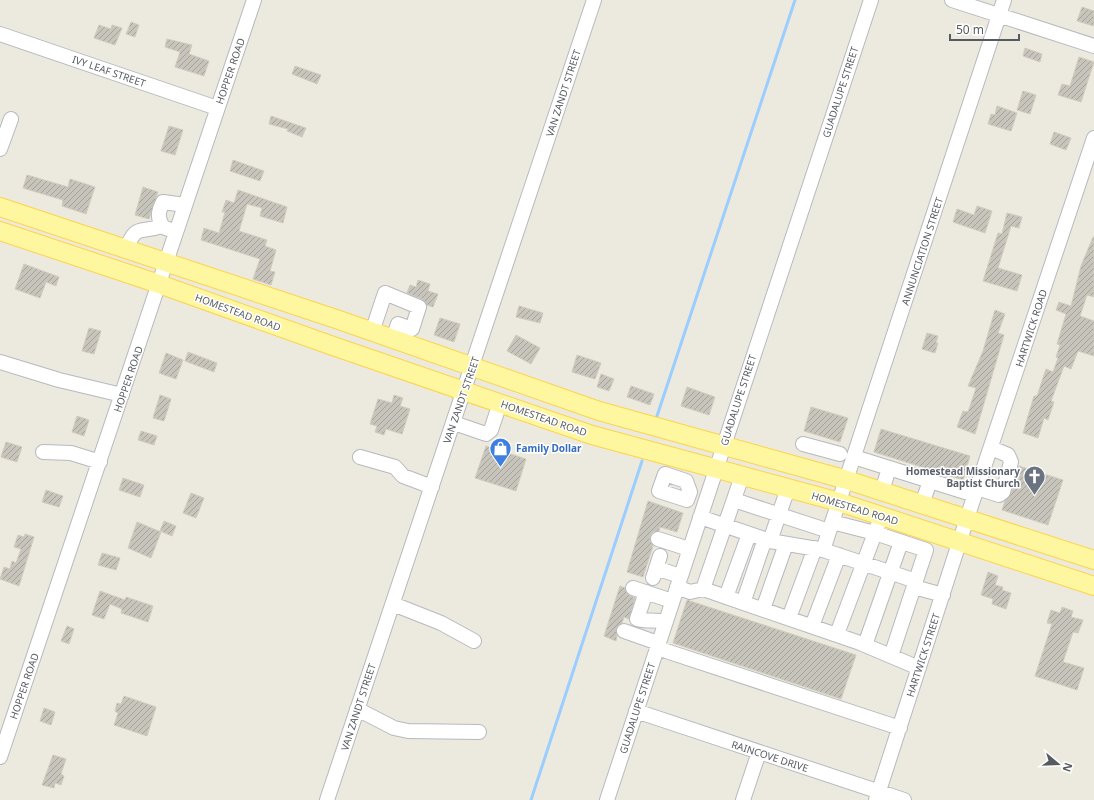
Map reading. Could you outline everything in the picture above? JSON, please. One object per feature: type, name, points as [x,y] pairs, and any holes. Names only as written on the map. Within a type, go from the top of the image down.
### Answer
[{"type":"main road","points":[[0,230],[3,208],[340,320],[375,324],[396,331],[473,366],[599,411],[847,480],[1094,560]]},
{"type":"main road","name":"HOMESTEAD ROAD","points":[[0,230],[160,284],[333,346],[465,390],[592,435],[839,502],[1094,586]]},
{"type":"main road","points":[[333,346],[340,320]]},
{"type":"main road","points":[[592,435],[599,411]]},
{"type":"street","name":"HOPPER ROAD","points":[[0,757],[160,284],[254,0]]},
{"type":"street","name":"VAN ZANDT STREET","points":[[328,800],[594,0]]},
{"type":"street","name":"GUADALUPE STREET","points":[[607,800],[871,0]]},
{"type":"street","points":[[952,0],[1094,46]]},
{"type":"street","name":"ANNUNCIATION STREET","points":[[789,618],[819,549],[831,526],[1004,0]]},
{"type":"street","name":"IVY LEAF STREET","points":[[0,34],[217,108]]},
{"type":"street","points":[[0,149],[11,118]]},
{"type":"street","name":"HARTWICK ROAD","points":[[967,518],[1094,138]]},
{"type":"street","points":[[176,232],[162,226],[158,219],[158,212],[163,202],[185,205]]},
{"type":"street","points":[[126,249],[132,234],[139,230],[151,230],[162,226]]},
{"type":"street","points":[[375,324],[385,294],[419,307],[412,329],[396,331]]},
{"type":"street","points":[[0,362],[59,380],[122,395]]},
{"type":"street","points":[[454,423],[486,434],[491,430],[500,403]]},
{"type":"street","points":[[802,444],[833,453],[820,473]]},
{"type":"street","points":[[854,457],[930,480],[999,495],[1003,492],[1011,462],[1008,455],[991,448]]},
{"type":"street","points":[[43,452],[71,453],[100,462]]},
{"type":"street","points":[[360,457],[395,467],[403,476],[432,487]]},
{"type":"street","points":[[673,477],[679,459]]},
{"type":"street","points":[[882,491],[889,468]]},
{"type":"street","points":[[665,474],[673,477],[686,481],[690,492],[687,500],[659,491],[665,474]]},
{"type":"street","points":[[703,589],[742,476]]},
{"type":"street","points":[[922,504],[930,480]]},
{"type":"street","points":[[743,602],[779,515],[788,488]]},
{"type":"street","points":[[689,496],[705,501]]},
{"type":"street","points":[[734,500],[779,515],[831,526],[875,533],[926,550],[891,656]]},
{"type":"street","points":[[837,634],[881,516]]},
{"type":"street","points":[[700,517],[768,540],[819,549],[839,555],[891,573],[943,595]]},
{"type":"street","name":"HARTWICK STREET","points":[[878,796],[967,518]]},
{"type":"street","points":[[726,597],[749,534]]},
{"type":"street","points":[[658,539],[689,549]]},
{"type":"street","points":[[865,645],[901,542]]},
{"type":"street","points":[[763,609],[786,544]]},
{"type":"street","points":[[812,626],[839,555]]},
{"type":"street","points":[[657,567],[690,592],[703,589],[743,602],[837,634],[919,668]]},
{"type":"street","points":[[665,622],[656,619],[645,622],[637,619],[639,590],[672,601]]},
{"type":"street","points":[[393,604],[441,624],[474,641]]},
{"type":"street","points":[[624,631],[658,645],[900,728]]},
{"type":"street","points":[[358,709],[394,728],[408,731],[479,732]]},
{"type":"street","name":"RAINCOVE DRIVE","points":[[636,711],[759,752],[878,796],[904,800]]},
{"type":"street","points":[[743,800],[759,752]]},
{"type":"building","points":[[1082,7],[1094,11],[1094,26],[1077,21]]},
{"type":"building","points":[[131,22],[139,25],[135,37],[126,34]]},
{"type":"building","points":[[99,25],[111,29],[112,25],[122,28],[115,45],[94,38]]},
{"type":"building","points":[[167,39],[192,45],[189,54],[209,61],[204,76],[175,67],[180,52],[165,47]]},
{"type":"building","points":[[1025,48],[1042,54],[1040,62],[1023,56]]},
{"type":"building","points":[[1079,57],[1094,62],[1081,102],[1058,95],[1062,84],[1070,86]]},
{"type":"building","points":[[295,66],[321,75],[317,84],[292,74]]},
{"type":"building","points":[[1023,91],[1036,95],[1030,114],[1017,110]]},
{"type":"building","points":[[997,106],[1017,113],[1011,131],[988,124],[991,114],[995,115]]},
{"type":"building","points":[[271,116],[306,128],[302,137],[287,131],[288,129],[269,124]]},
{"type":"building","points":[[169,126],[183,130],[175,155],[161,151]]},
{"type":"building","points":[[1054,132],[1071,138],[1066,150],[1050,144]]},
{"type":"building","points":[[233,160],[264,171],[260,181],[230,171]]},
{"type":"building","points":[[27,175],[68,187],[70,179],[95,187],[86,214],[62,206],[63,200],[23,188]]},
{"type":"building","points":[[143,187],[158,192],[149,219],[135,215]]},
{"type":"building","points":[[238,190],[287,207],[283,223],[260,216],[262,208],[247,204],[239,231],[267,240],[265,246],[276,250],[270,271],[275,272],[271,285],[253,279],[260,259],[201,240],[204,228],[219,233],[225,212],[222,212],[226,200],[234,203]]},
{"type":"building","points":[[977,206],[992,211],[985,233],[953,222],[957,209],[974,215]]},
{"type":"building","points":[[1007,213],[1022,217],[1019,228],[1011,226],[998,268],[1022,275],[1017,291],[983,281],[998,233],[1002,234]]},
{"type":"building","points":[[1093,237],[1094,297],[1087,295],[1080,316],[1094,321],[1094,356],[1078,351],[1071,369],[1064,366],[1051,401],[1054,402],[1048,420],[1044,418],[1038,438],[1023,433],[1034,396],[1037,396],[1046,369],[1053,372],[1058,358],[1056,357],[1060,345],[1057,344],[1066,314],[1056,310],[1059,302],[1071,306],[1081,266]]},
{"type":"building","points":[[24,264],[59,277],[56,286],[46,282],[40,298],[15,289]]},
{"type":"building","points":[[418,280],[430,284],[428,291],[438,294],[433,307],[427,305],[422,299],[407,293],[410,285],[416,287]]},
{"type":"building","points":[[519,306],[543,313],[540,323],[516,317]]},
{"type":"building","points":[[995,310],[1005,314],[998,333],[1004,335],[975,434],[957,427],[963,411],[968,412],[976,388],[968,386],[983,351]]},
{"type":"building","points":[[440,318],[460,324],[454,342],[434,335]]},
{"type":"building","points":[[89,328],[101,331],[94,354],[82,351]]},
{"type":"building","points":[[927,333],[938,336],[936,343],[938,343],[935,353],[922,349]]},
{"type":"building","points":[[516,335],[540,348],[531,364],[507,351]]},
{"type":"building","points":[[188,352],[217,363],[214,372],[185,361]]},
{"type":"building","points":[[166,353],[183,360],[176,379],[159,373]]},
{"type":"building","points":[[577,355],[601,363],[595,379],[572,372]]},
{"type":"building","points":[[601,374],[614,379],[609,391],[597,387]]},
{"type":"building","points":[[631,386],[654,394],[650,405],[627,397]]},
{"type":"building","points":[[687,387],[715,397],[709,415],[681,406]]},
{"type":"building","points":[[160,395],[171,399],[164,421],[153,418]]},
{"type":"building","points":[[394,395],[403,398],[400,406],[410,409],[402,434],[386,429],[384,435],[375,432],[377,426],[370,424],[378,399],[392,403]]},
{"type":"building","points":[[811,407],[848,418],[840,442],[804,431]]},
{"type":"building","points":[[77,416],[89,420],[84,436],[72,432]]},
{"type":"building","points":[[881,429],[970,456],[963,480],[874,452]]},
{"type":"building","points":[[141,431],[157,436],[154,445],[138,440]]},
{"type":"building","points":[[6,442],[22,447],[17,462],[1,457]]},
{"type":"building","name":"Family Dollar","points":[[486,446],[526,459],[516,491],[475,478]]},
{"type":"building","points":[[1019,466],[1063,480],[1048,525],[1002,510],[1005,501],[1011,494]]},
{"type":"building","points":[[123,478],[144,485],[140,497],[119,490]]},
{"type":"building","points":[[46,490],[63,496],[59,507],[42,502]]},
{"type":"building","points":[[191,493],[204,498],[196,518],[183,513]]},
{"type":"building","points":[[648,501],[683,513],[677,532],[660,527],[659,531],[653,532],[650,536],[650,541],[653,546],[643,577],[627,572]]},
{"type":"building","points":[[164,521],[176,526],[172,536],[160,531]]},
{"type":"building","points":[[137,522],[161,532],[151,558],[128,548]]},
{"type":"building","points":[[25,534],[34,537],[19,586],[0,579],[4,567],[10,569],[12,561],[16,563],[21,549],[14,547],[18,535],[24,537]]},
{"type":"building","points":[[102,553],[120,558],[116,570],[98,565]]},
{"type":"building","points":[[988,572],[998,576],[995,585],[1003,587],[1002,590],[1011,593],[1006,609],[992,604],[993,599],[981,595]]},
{"type":"building","points":[[620,586],[625,588],[627,594],[635,598],[629,619],[624,617],[622,623],[616,628],[616,641],[604,636]]},
{"type":"building","points":[[100,591],[125,600],[126,597],[153,606],[148,622],[121,613],[122,609],[110,604],[104,619],[92,615]]},
{"type":"building","points":[[687,600],[856,655],[841,699],[673,643]]},
{"type":"building","points":[[1062,607],[1073,611],[1071,617],[1083,620],[1078,633],[1073,632],[1063,662],[1084,668],[1077,690],[1035,676],[1052,624],[1047,623],[1051,610],[1060,613]]},
{"type":"building","points":[[67,626],[74,629],[69,644],[61,641]]},
{"type":"building","points":[[124,696],[156,707],[147,736],[114,725],[118,713],[115,711],[117,703],[121,704]]},
{"type":"building","points":[[44,708],[55,712],[51,725],[40,721]]},
{"type":"building","points":[[53,755],[66,759],[61,774],[64,776],[61,785],[55,783],[54,788],[42,785]]},
{"type":"waterway","points":[[656,419],[795,0]]},
{"type":"waterway","points":[[531,800],[642,461]]},
{"type":"place","name":"Family Dollar","points":[[501,468]]},
{"type":"place","name":"Homestead Missionary Baptist Church","points":[[1035,496]]}]
